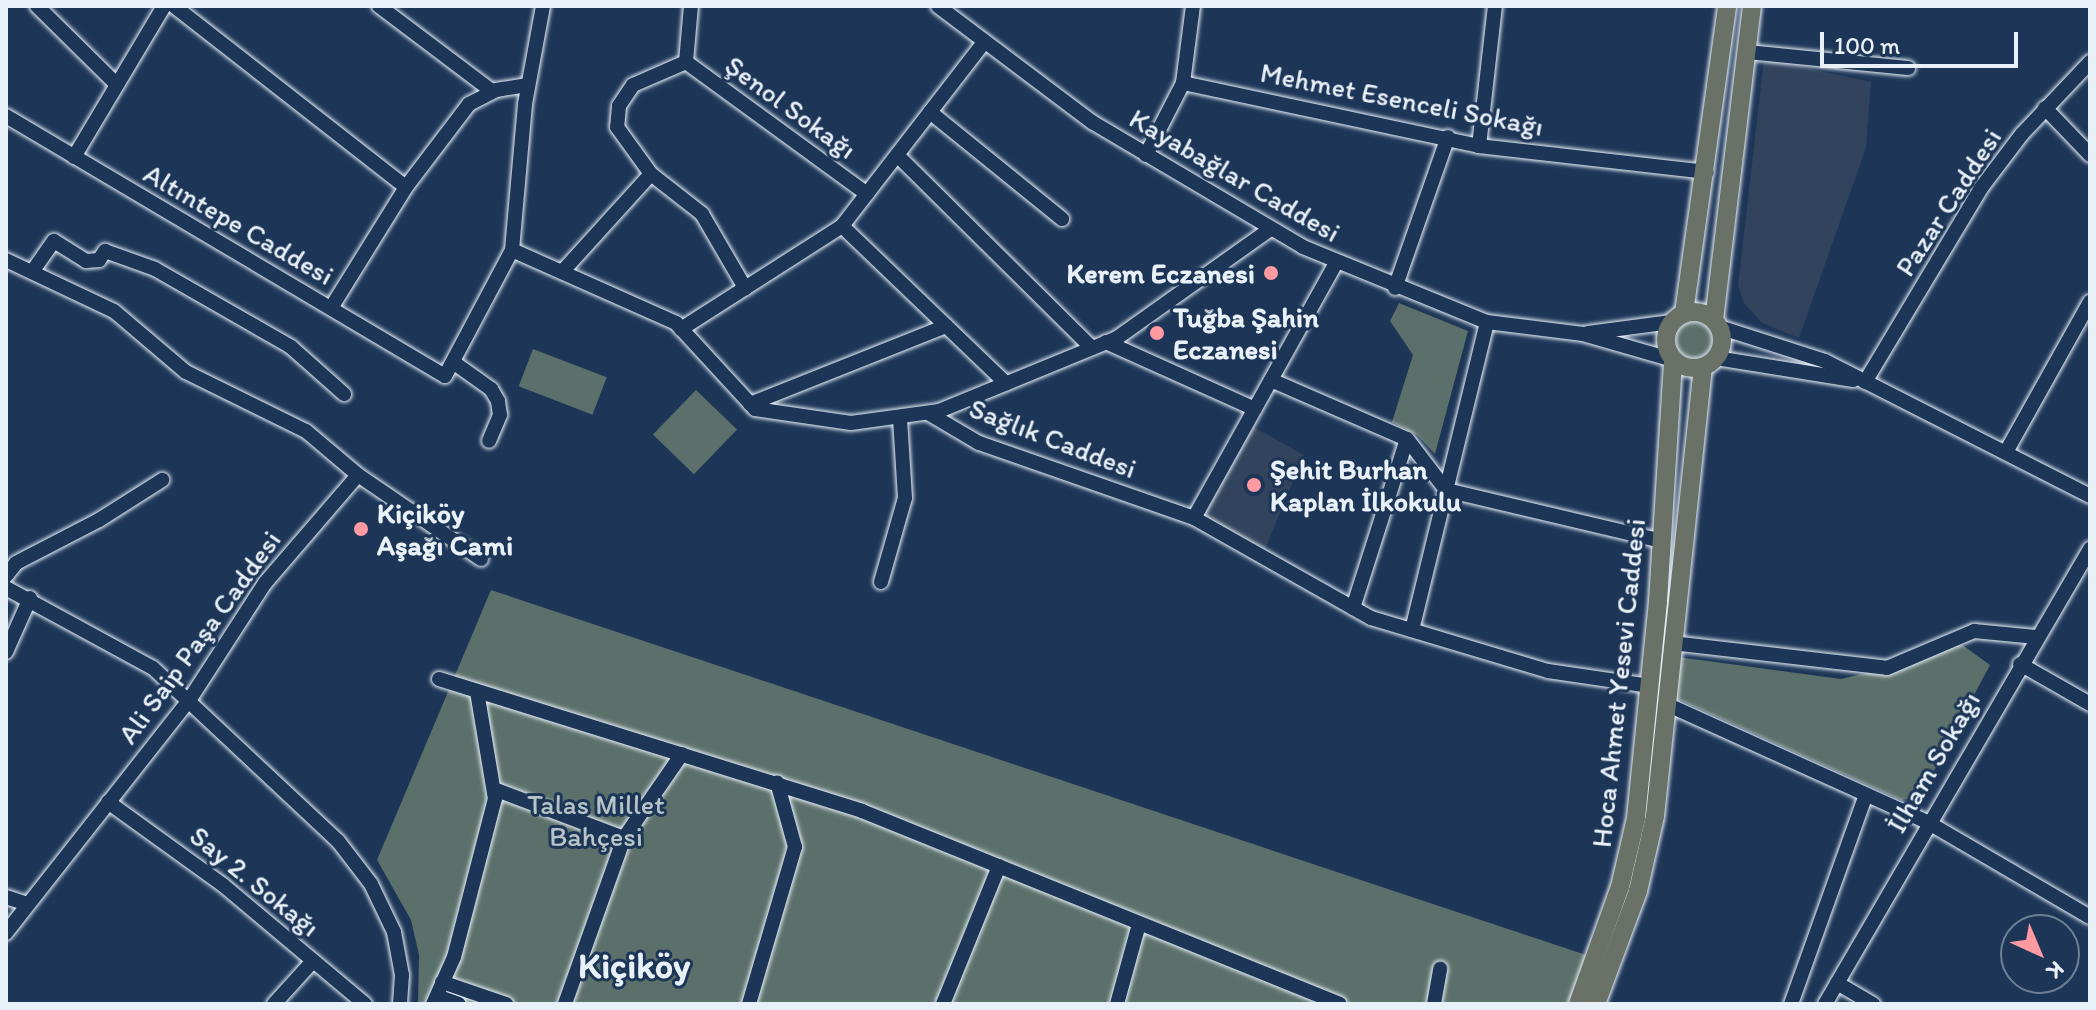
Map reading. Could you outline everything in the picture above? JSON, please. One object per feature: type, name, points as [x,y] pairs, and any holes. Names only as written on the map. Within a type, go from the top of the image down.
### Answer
[{"type":"main road","points":[[1725,10],[1707,172],[1678,318],[1665,345],[1673,360],[1687,368],[1709,362],[1722,343],[1717,324],[1752,9]]},
{"type":"main road","points":[[1678,318],[1700,312],[1717,324]]},
{"type":"main road","name":"Hoca Ahmet Yesevi Caddesi","points":[[1578,1004],[1629,853],[1650,686],[1673,360]]},
{"type":"main road","name":"Hoca Ahmet Yesevi Caddesi","points":[[1597,1004],[1651,841],[1672,643],[1709,362]]},
{"type":"street","points":[[37,6],[117,85]]},
{"type":"street","points":[[74,157],[164,6]]},
{"type":"street","points":[[174,6],[406,187]]},
{"type":"street","points":[[379,6],[492,91]]},
{"type":"street","points":[[489,441],[500,415],[498,401],[491,389],[453,362],[512,250],[528,85],[543,6]]},
{"type":"street","points":[[691,6],[686,62],[641,78],[617,111],[619,134],[651,174],[702,214],[745,288]]},
{"type":"street","name":"Kayabağlar Caddesi","points":[[938,6],[1072,109],[1269,230],[1336,263],[1487,322],[1583,334],[1673,360]]},
{"type":"street","points":[[1146,155],[1183,83],[1193,6]]},
{"type":"street","points":[[1479,146],[1495,6]]},
{"type":"street","points":[[681,329],[842,226],[984,42]]},
{"type":"street","points":[[1747,52],[1908,68]]},
{"type":"street","name":"Şenol Sokağı","points":[[686,62],[867,194]]},
{"type":"street","name":"Pazar Caddesi","points":[[1865,382],[1981,188],[2045,108],[2090,62]]},
{"type":"street","name":"Mehmet Esenceli Sokağı","points":[[1183,83],[1479,146],[1707,172]]},
{"type":"street","points":[[331,308],[406,187],[469,104],[492,91],[528,85]]},
{"type":"street","points":[[2045,108],[2090,155]]},
{"type":"street","points":[[930,112],[1062,219]]},
{"type":"street","name":"Altıntepe Caddesi","points":[[6,116],[445,376],[453,362]]},
{"type":"street","points":[[1395,288],[1448,137]]},
{"type":"street","points":[[897,155],[1099,345],[1255,409]]},
{"type":"street","points":[[562,272],[651,174]]},
{"type":"street","points":[[842,226],[1006,383]]},
{"type":"street","points":[[928,413],[1099,345],[1269,230]]},
{"type":"street","points":[[32,272],[54,241],[86,261],[99,260],[105,251],[155,269],[291,347],[344,394]]},
{"type":"street","name":"Sağlık Caddesi","points":[[512,250],[681,329],[750,404],[778,415],[827,422],[900,418],[928,413],[979,443],[1194,518],[1353,608],[1412,630],[1548,671],[1650,686]]},
{"type":"street","points":[[6,260],[114,311],[186,372],[306,431],[358,475],[481,559]]},
{"type":"street","points":[[1194,518],[1336,263]]},
{"type":"street","points":[[2006,452],[2090,302]]},
{"type":"street","name":"Kayabağlar Caddesi","points":[[1583,334],[1678,318]]},
{"type":"street","points":[[1412,630],[1487,322]]},
{"type":"street","points":[[1717,324],[1803,352],[2090,496]]},
{"type":"street","points":[[750,404],[946,326]]},
{"type":"street","points":[[1709,362],[1865,382]]},
{"type":"street","points":[[1271,380],[1407,439],[1446,490],[1662,541]]},
{"type":"street","points":[[881,582],[905,498],[900,418]]},
{"type":"street","points":[[1353,608],[1407,439]]},
{"type":"street","name":"Ali Saip Paşa Caddesi","points":[[6,933],[108,802],[194,702],[265,583],[358,475]]},
{"type":"street","points":[[6,576],[16,563],[162,480]]},
{"type":"street","name":"İlham Sokağı","points":[[1825,1004],[2020,664],[2090,549]]},
{"type":"street","points":[[6,588],[129,652],[194,702],[361,869],[397,942],[400,1004]]},
{"type":"street","points":[[6,652],[30,598]]},
{"type":"street","points":[[1672,643],[1887,668],[1974,631],[2036,637]]},
{"type":"street","points":[[2020,664],[2090,704]]},
{"type":"street","points":[[439,679],[777,782],[999,866],[1319,1000],[1340,1004]]},
{"type":"street","points":[[459,1004],[435,1000],[454,957],[495,799],[477,691]]},
{"type":"street","points":[[1666,704],[1929,823],[2090,917]]},
{"type":"street","points":[[565,1004],[624,838],[682,754]]},
{"type":"street","points":[[749,1004],[795,847],[777,782]]},
{"type":"street","points":[[494,789],[624,838]]},
{"type":"street","points":[[1791,1004],[1866,795]]},
{"type":"street","name":"Say 2. Sokağı","points":[[108,802],[223,885],[365,1004]]},
{"type":"street","points":[[943,1004],[999,866]]},
{"type":"street","points":[[6,897],[27,904]]},
{"type":"street","points":[[1117,1004],[1139,924]]},
{"type":"street","points":[[274,1004],[313,961]]},
{"type":"street","points":[[1434,1004],[1440,969]]},
{"type":"street","points":[[442,982],[506,1004]]},
{"type":"street","points":[[1837,983],[1873,1004]]},
{"type":"shaded area","points":[[1764,59],[1871,82],[1866,148],[1799,338],[1762,323],[1744,303],[1738,286]]},
{"type":"shaded area","name":"Şehit Burhan Kaplan İlkokulu","points":[[1250,425],[1304,455],[1265,549],[1200,515]]},
{"type":"green space","points":[[1399,303],[1468,331],[1435,454],[1417,435],[1392,422],[1413,355],[1390,321]]},
{"type":"green space","points":[[1694,322],[1707,327],[1712,340],[1707,353],[1694,358],[1681,353],[1676,340],[1681,327]]},
{"type":"green space","points":[[533,349],[607,377],[592,415],[519,386]]},
{"type":"green space","points":[[696,390],[737,430],[694,474],[653,435]]},
{"type":"green space","name":"Talas Millet Bahçesi","points":[[491,590],[1604,961],[1588,1004],[418,1004],[419,955],[411,920],[377,860]]},
{"type":"green space","points":[[1961,644],[1990,665],[1920,797],[1901,800],[1671,696],[1670,656],[1841,679],[1909,663]]},
{"type":"place","name":"Kerem Eczanesi","points":[[1271,273]]},
{"type":"place","name":"Tuğba Şahin Eczanesi","points":[[1157,333]]},
{"type":"place","name":"Şehit Burhan Kaplan İlkokulu","points":[[1254,485]]},
{"type":"place","name":"Kiçiköy Aşağı Cami","points":[[361,529]]},
{"type":"district","name":"Kiçiköy","points":[[634,966]]}]
